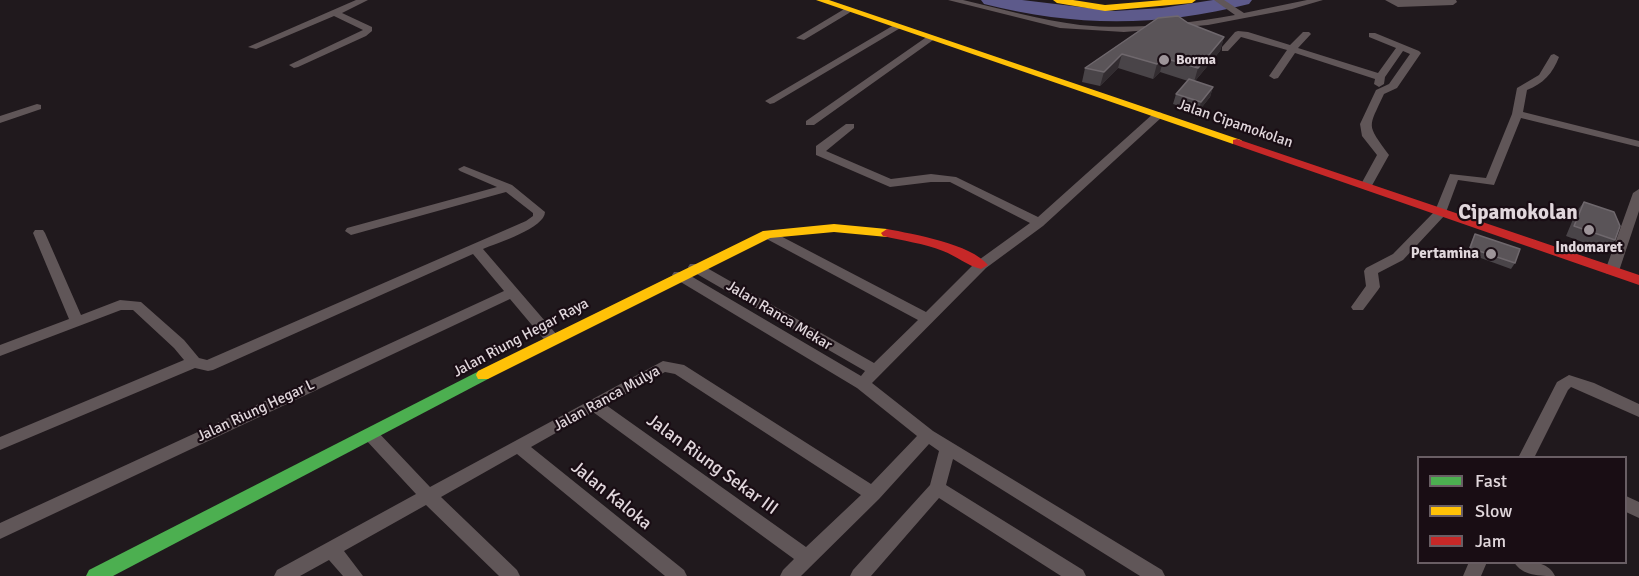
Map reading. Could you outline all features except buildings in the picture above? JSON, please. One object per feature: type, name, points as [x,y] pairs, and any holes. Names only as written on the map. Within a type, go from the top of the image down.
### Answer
[{"type":"street","points":[[253,47],[364,0]]},
{"type":"street","name":"Jalan Cipamokolan","points":[[820,0],[846,11],[1639,280]]},
{"type":"street","points":[[952,0],[1061,25],[1097,29],[1165,26],[1319,0]]},
{"type":"street","points":[[1057,0],[1105,8],[1192,0]]},
{"type":"street","points":[[1219,0],[1239,14]]},
{"type":"street","points":[[1389,0],[1398,4],[1453,2]]},
{"type":"street","points":[[801,38],[846,11]]},
{"type":"street","points":[[294,65],[363,34],[369,29],[335,13]]},
{"type":"street","points":[[770,100],[897,27]]},
{"type":"street","points":[[1225,49],[1242,33],[1380,77]]},
{"type":"street","points":[[1274,76],[1293,48],[1306,34]]},
{"type":"street","points":[[1372,34],[1401,48],[1415,51],[1416,55],[1393,86],[1380,92]]},
{"type":"street","points":[[810,123],[931,38]]},
{"type":"street","points":[[1366,186],[1383,159],[1381,150],[1368,136],[1365,124],[1380,92],[1380,77],[1401,48]]},
{"type":"street","points":[[1358,307],[1373,287],[1371,271],[1398,257],[1441,212],[1454,177],[1490,182],[1517,114],[1521,88],[1532,86],[1545,75],[1554,57]]},
{"type":"street","points":[[0,120],[37,107]]},
{"type":"street","points":[[1517,114],[1639,144]]},
{"type":"street","points":[[862,384],[981,265],[1039,223],[1158,115]]},
{"type":"street","points":[[850,126],[820,148],[820,153],[890,183],[932,178],[952,180],[1039,223]]},
{"type":"street","points":[[0,351],[120,304],[135,305],[179,344],[194,362],[208,366],[225,360],[531,224],[539,217],[539,212],[507,188],[464,169]]},
{"type":"street","points":[[351,231],[507,188]]},
{"type":"street","points":[[1612,271],[1639,193]]},
{"type":"street","name":"Jalan Riung Hegar Raya","points":[[95,576],[371,435],[552,339],[695,267],[767,234],[834,228],[887,233],[937,242],[963,253],[981,265]]},
{"type":"street","points":[[39,233],[76,320]]},
{"type":"street","points":[[767,234],[926,318]]},
{"type":"street","points":[[475,248],[552,339]]},
{"type":"street","points":[[695,267],[875,370]]},
{"type":"street","name":"Jalan Ranca Mekar","points":[[679,275],[862,384],[927,435],[1156,576]]},
{"type":"street","name":"Jalan Riung Hegar L","points":[[0,531],[513,292]]},
{"type":"street","points":[[0,444],[194,362]]},
{"type":"street","name":"Jalan Ranca Mulya","points":[[283,576],[663,366],[679,369],[873,494]]},
{"type":"street","points":[[1532,455],[1562,386],[1569,381],[1589,387],[1639,411]]},
{"type":"street","name":"Jalan Riung Sekar III","points":[[594,404],[806,557]]},
{"type":"street","points":[[371,435],[427,495],[511,576]]},
{"type":"street","points":[[789,576],[873,494],[927,435]]},
{"type":"street","name":"Jalan Kaloka","points":[[520,447],[678,576]]},
{"type":"street","points":[[860,576],[937,488],[948,448]]},
{"type":"street","points":[[937,488],[1077,576]]},
{"type":"street","points":[[331,549],[354,576]]},
{"type":"street","points":[[1526,564],[1546,576]]},
{"type":"waterway","points":[[991,0],[1037,9],[1114,17],[1178,12],[1242,0]]},
{"type":"traffic: fast","points":[[95,576],[483,375]]},
{"type":"traffic: slow","points":[[820,0],[1237,142]]},
{"type":"traffic: slow","points":[[1057,0],[1105,8],[1192,0]]},
{"type":"traffic: slow","points":[[483,375],[767,234],[834,228],[887,233]]},
{"type":"traffic: jam","points":[[1237,142],[1639,280]]},
{"type":"traffic: jam","points":[[887,233],[936,244],[959,252],[981,265]]},
{"type":"place","name":"Borma","points":[[1164,60]]},
{"type":"place","name":"Indomaret","points":[[1589,230]]},
{"type":"place","name":"Pertamina","points":[[1491,254]]},
{"type":"district","name":"Cipamokolan","points":[[1518,213]]}]
